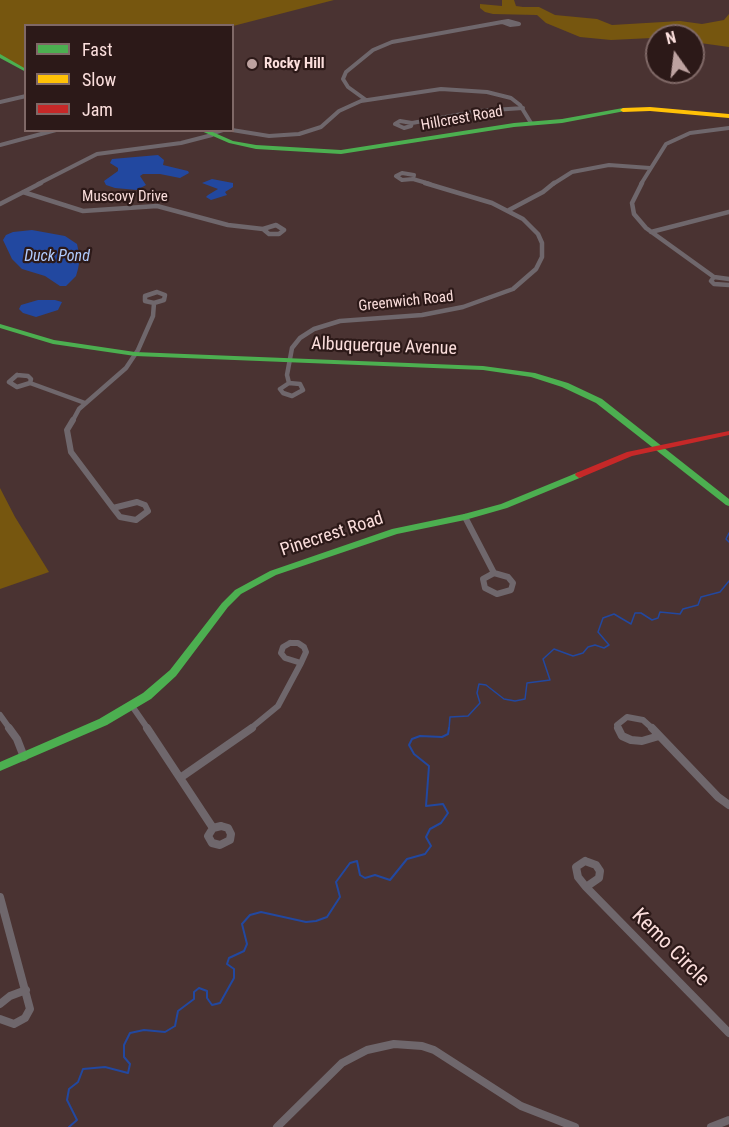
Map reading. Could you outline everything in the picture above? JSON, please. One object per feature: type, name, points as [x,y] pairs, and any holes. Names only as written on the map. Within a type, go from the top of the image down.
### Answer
[{"type":"street","points":[[366,100],[348,87],[343,79],[346,72],[373,50],[392,42],[502,22]]},
{"type":"street","points":[[0,56],[24,70]]},
{"type":"street","points":[[234,130],[275,136],[304,133],[321,127],[343,109],[366,100],[421,90],[452,88],[504,96],[517,101],[531,123]]},
{"type":"street","points":[[0,102],[24,96]]},
{"type":"street","points":[[412,123],[479,111],[523,108]]},
{"type":"street","name":"Hillcrest Road","points":[[208,133],[256,147],[341,152],[531,123],[562,121],[612,111],[639,109],[729,116]]},
{"type":"street","points":[[729,128],[699,131],[675,139],[663,148],[634,196],[632,207],[639,221],[651,232],[714,277],[722,276],[729,279]]},
{"type":"street","points":[[0,145],[49,132]]},
{"type":"street","points":[[0,204],[97,154],[181,142],[208,133]]},
{"type":"street","points":[[509,210],[543,192],[572,172],[609,165],[650,168]]},
{"type":"street","name":"Greenwich Road","points":[[288,360],[292,348],[300,338],[322,326],[340,321],[422,315],[453,310],[489,300],[519,285],[539,265],[542,243],[531,226],[509,210],[413,179]]},
{"type":"street","name":"Muscovy Drive","points":[[23,192],[83,211],[157,206],[228,225],[263,229]]},
{"type":"street","points":[[651,232],[729,212]]},
{"type":"street","points":[[714,277],[711,279],[714,284],[729,285]]},
{"type":"street","points":[[113,508],[137,502],[145,505],[148,510],[144,516],[132,521],[120,517],[113,508],[68,445],[66,437],[70,421],[85,403],[118,378],[135,354],[153,316],[154,303]]},
{"type":"street","name":"Albuquerque Avenue","points":[[0,326],[64,344],[135,354],[483,368],[532,375],[565,385],[599,401],[729,503]]},
{"type":"street","points":[[288,360],[289,383]]},
{"type":"street","points":[[30,383],[85,403]]},
{"type":"street","name":"Pinecrest Road","points":[[0,767],[84,731],[132,706],[167,679],[225,605],[238,592],[255,581],[395,531],[465,517],[538,493],[616,458],[729,433]]},
{"type":"street","points":[[465,517],[494,573]]},
{"type":"street","points":[[494,573],[504,574],[511,579],[511,590],[497,594],[485,588],[483,579],[494,573]]},
{"type":"street","points":[[180,778],[270,714],[283,698],[301,663]]},
{"type":"street","points":[[132,706],[213,828]]},
{"type":"street","points":[[0,715],[17,739],[24,757]]},
{"type":"street","points":[[658,736],[642,741],[631,740],[622,736],[617,725],[627,717],[638,717],[658,736],[718,796],[729,805]]},
{"type":"street","name":"Kemo Circle","points":[[586,887],[729,1033]]},
{"type":"street","points":[[0,897],[30,1009],[25,1018],[9,1024],[0,1019]]},
{"type":"street","points":[[0,1004],[10,996],[26,990]]},
{"type":"street","points":[[277,1127],[342,1063],[367,1050],[394,1044],[422,1046],[434,1050],[521,1106],[575,1127]]},
{"type":"street","points":[[711,1127],[729,1120]]},
{"type":"shaded area","points":[[0,0],[334,0],[234,26],[24,24],[24,69],[0,55]]},
{"type":"shaded area","points":[[502,0],[514,0],[516,6],[539,7],[555,15],[597,19],[612,25],[680,21],[702,24],[645,24],[645,38],[611,40],[580,37],[546,23],[537,15],[485,12],[480,8],[480,4],[502,6]]},
{"type":"shaded area","points":[[729,14],[729,47],[705,44],[705,24],[702,24],[724,20]]},
{"type":"shaded area","points":[[0,488],[49,572],[0,589]]},
{"type":"water","points":[[158,155],[164,160],[163,165],[189,173],[180,178],[160,174],[143,174],[140,176],[146,185],[137,190],[106,185],[104,181],[118,171],[118,168],[110,163],[112,159]]},
{"type":"water","points":[[212,179],[233,183],[233,187],[225,192],[227,195],[211,200],[206,197],[218,189],[202,183]]},
{"type":"water","name":"Duck Pond","points":[[32,230],[65,236],[77,244],[80,258],[78,269],[76,276],[66,286],[60,286],[45,276],[22,269],[12,259],[3,240],[6,235]]},
{"type":"water","points":[[38,300],[62,302],[58,310],[36,317],[23,313],[19,309],[21,305]]},
{"type":"waterway","points":[[729,533],[726,539],[729,542]]},
{"type":"waterway","points":[[449,729],[450,717],[468,716],[480,703],[477,693],[479,684],[486,685],[504,699],[515,701],[525,699],[527,683],[550,680],[543,659],[554,649],[573,656],[583,653],[588,647],[595,645],[604,648],[609,645],[598,632],[603,618],[614,614],[631,624],[635,613],[641,613],[652,620],[658,618],[660,612],[680,614],[683,609],[698,605],[701,597],[720,592],[729,581]]},
{"type":"waterway","points":[[69,1127],[77,1120],[67,1100],[69,1089],[78,1082],[83,1069],[105,1067],[128,1073],[130,1064],[124,1057],[124,1045],[130,1033],[144,1030],[165,1032],[175,1026],[178,1011],[194,999],[194,992],[199,988],[207,991],[207,998],[212,1005],[220,1003],[234,978],[234,969],[227,964],[229,958],[244,951],[247,944],[242,924],[250,915],[261,912],[306,922],[316,921],[327,917],[340,897],[336,882],[350,863],[357,861],[360,875],[365,878],[375,875],[390,880],[407,859],[425,854],[431,846],[426,837],[430,829],[441,823],[448,813],[443,804],[426,806],[429,766],[414,754],[409,745],[412,739],[420,736],[442,737],[448,734],[449,728]]},
{"type":"traffic: fast","points":[[0,56],[24,70]]},
{"type":"traffic: fast","points":[[207,132],[231,142],[256,147],[341,152],[514,125],[562,121],[623,110]]},
{"type":"traffic: fast","points":[[0,326],[53,342],[135,354],[483,368],[532,375],[565,385],[599,401],[729,503]]},
{"type":"traffic: fast","points":[[0,767],[103,722],[147,696],[173,673],[225,605],[238,592],[273,573],[395,531],[465,517],[504,506],[579,475]]},
{"type":"traffic: slow","points":[[623,110],[650,109],[729,116]]},
{"type":"traffic: jam","points":[[579,475],[630,454],[729,433]]},
{"type":"place","name":"Rocky Hill","points":[[252,64]]}]
